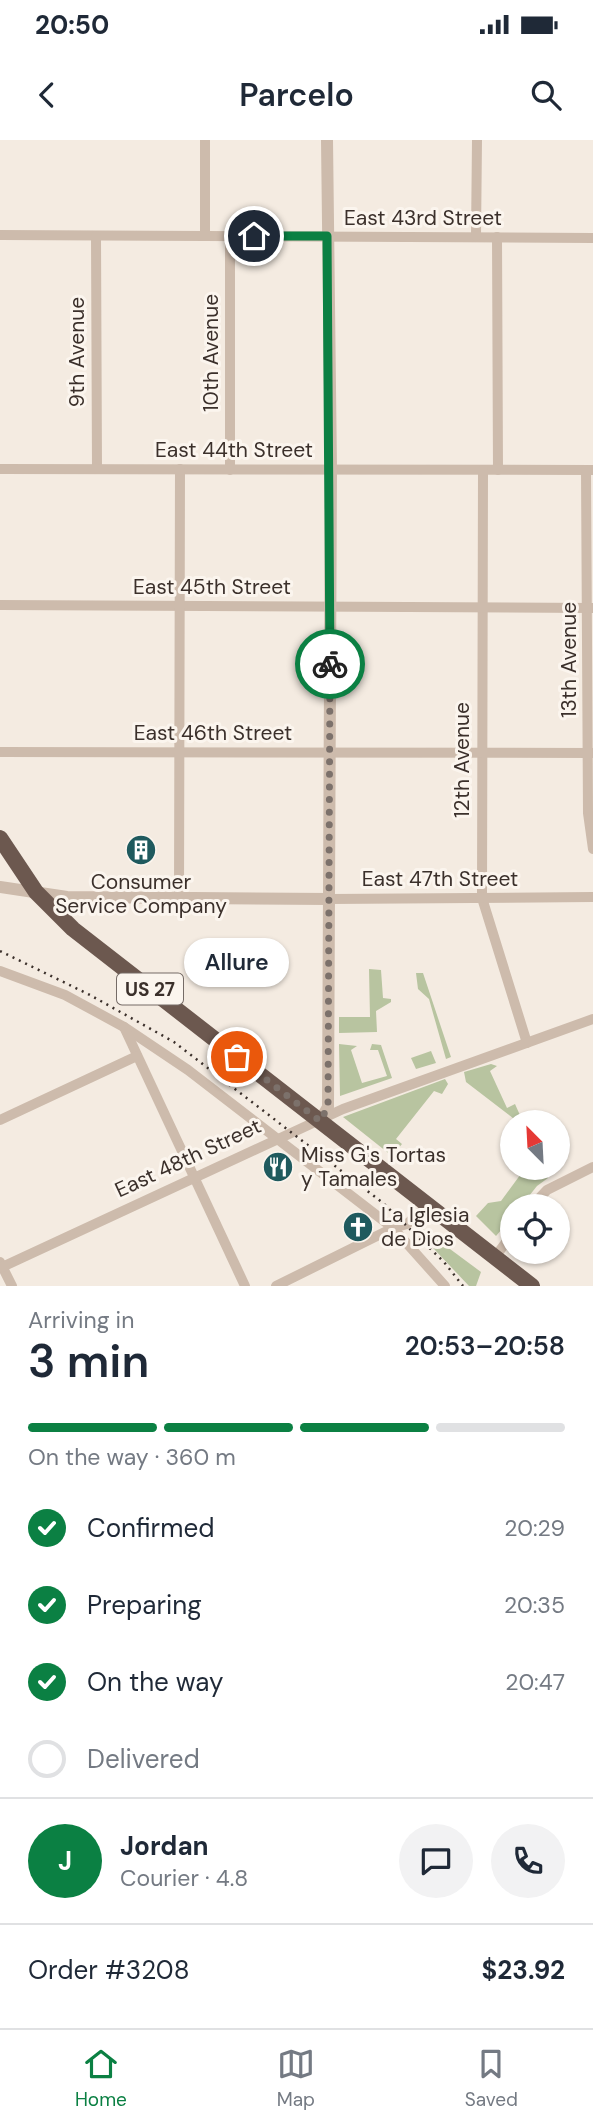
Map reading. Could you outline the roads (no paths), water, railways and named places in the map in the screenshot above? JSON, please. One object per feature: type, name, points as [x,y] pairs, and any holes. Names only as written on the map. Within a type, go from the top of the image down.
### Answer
[{"type":"highway","name":"US 27","points":[[0,838],[36,892],[72,929],[532,1286]]},
{"type":"street","points":[[205,140],[205,236]]},
{"type":"street","points":[[320,1121],[328,1107],[330,899],[331,469],[327,140]]},
{"type":"street","points":[[476,236],[477,140]]},
{"type":"street","name":"East 43rd Street","points":[[0,235],[593,238]]},
{"type":"street","name":"10th Avenue","points":[[230,235],[230,470]]},
{"type":"street","name":"9th Avenue","points":[[96,236],[97,469]]},
{"type":"street","points":[[497,237],[498,470]]},
{"type":"street","name":"East 44th Street","points":[[0,469],[589,470]]},
{"type":"street","points":[[179,898],[180,469]]},
{"type":"street","name":"12th Avenue","points":[[482,470],[482,898],[527,1043]]},
{"type":"street","name":"13th Avenue","points":[[589,470],[589,836],[593,849]]},
{"type":"street","name":"East 45th Street","points":[[0,605],[591,608]]},
{"type":"street","name":"East 46th Street","points":[[0,752],[590,753]]},
{"type":"street","name":"East 47th Street","points":[[0,887],[67,897],[593,897]]},
{"type":"street","points":[[0,971],[65,995],[124,1027],[279,1137],[393,1228],[445,1286]]},
{"type":"street","name":"East 48th Street","points":[[1,1266],[343,1109],[593,1019]]},
{"type":"street","points":[[124,1027],[244,1286]]},
{"type":"street","points":[[0,1120],[137,1056]]},
{"type":"street","points":[[543,1194],[593,1167]]},
{"type":"street","points":[[276,1286],[393,1228],[407,1224],[428,1205]]},
{"type":"street","points":[[495,1257],[500,1250]]},
{"type":"street","points":[[1,1266],[12,1286]]},
{"type":"railway","points":[[0,951],[90,995],[174,1042],[383,1203],[444,1262],[463,1286]]},
{"type":"place","name":"Consumer Service Company","points":[[141,850]]},
{"type":"place","name":"Allure","points":[[237,1057]]},
{"type":"place","name":"Miss G's Tortas y Tamales","points":[[278,1167]]},
{"type":"place","name":"La Iglesia de Dios","points":[[358,1227]]}]
